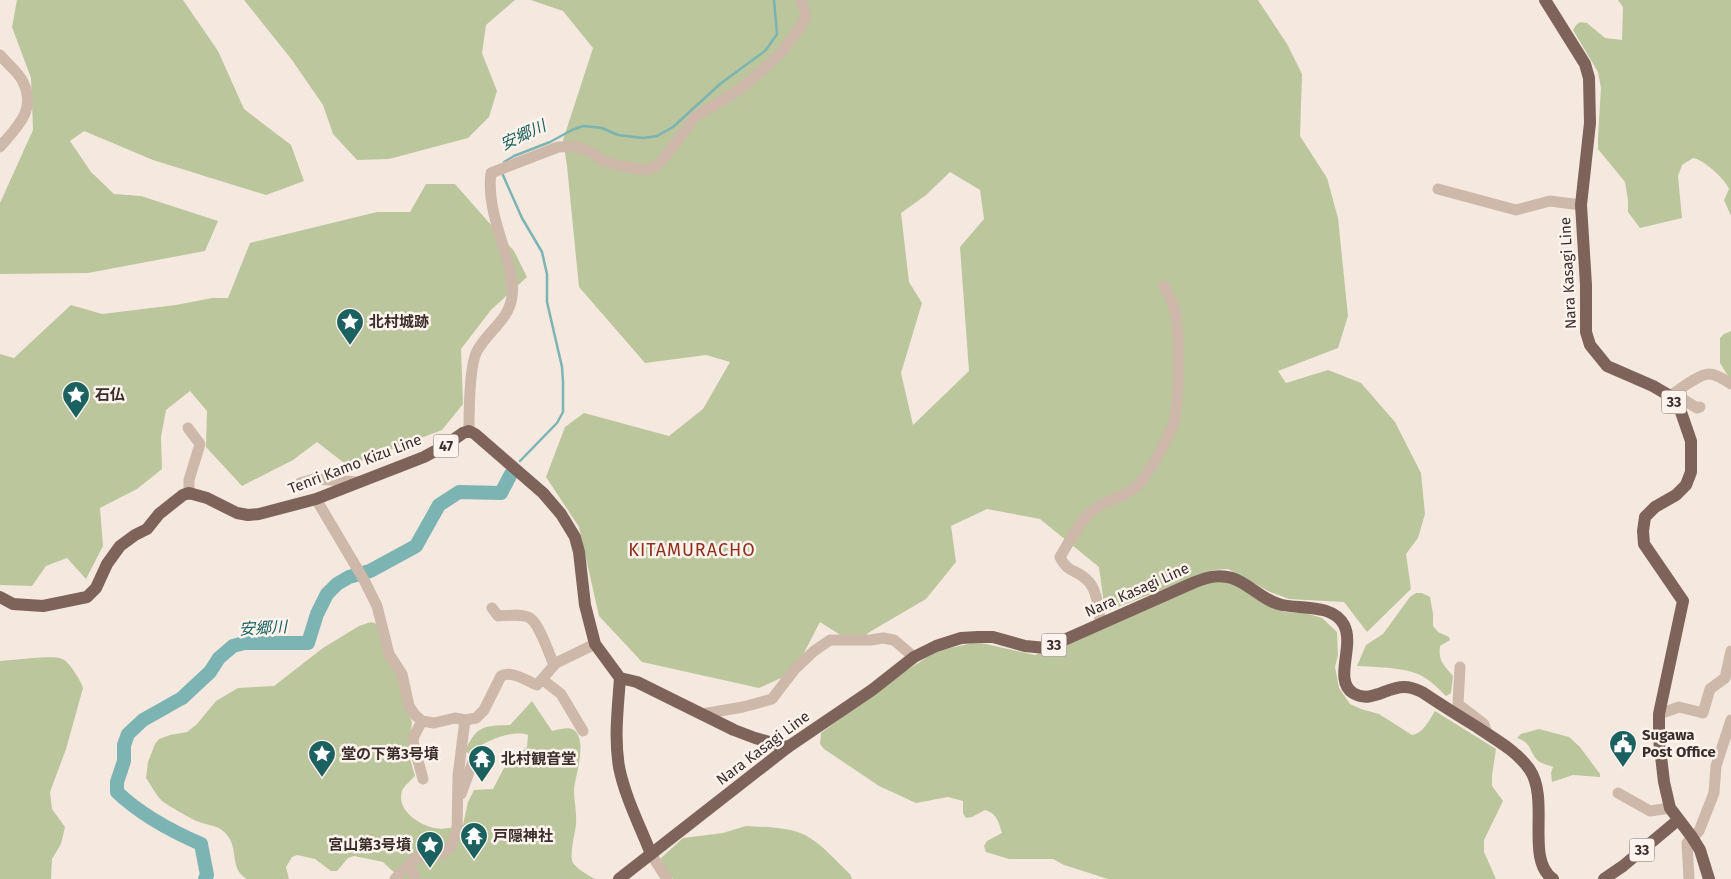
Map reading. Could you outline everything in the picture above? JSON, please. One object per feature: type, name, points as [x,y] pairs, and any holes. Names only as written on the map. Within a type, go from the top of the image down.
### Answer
[{"type":"main road","name":"Nara Kasagi Line","points":[[1545,0],[1586,64],[1589,78],[1590,123],[1581,205],[1586,285],[1586,332],[1590,345],[1607,366],[1653,386],[1671,397]]},
{"type":"main road","name":"33","points":[[1604,879],[1623,866],[1678,820],[1670,808],[1664,782],[1659,714],[1683,601],[1644,544],[1643,531],[1645,517],[1655,507],[1676,495],[1686,485],[1691,472],[1691,441],[1681,412],[1671,397]]},
{"type":"main road","name":"Tenri Kamo Kizu Line","points":[[189,493],[207,498],[238,513],[248,515],[259,514],[316,499],[361,482],[424,457],[446,445],[462,433],[469,431]]},
{"type":"main road","name":"47","points":[[469,431],[475,434],[543,493],[561,514],[575,537],[579,552],[586,605],[595,644],[620,678]]},
{"type":"main road","points":[[0,597],[13,604],[43,606],[87,597],[96,588],[107,564],[120,546],[148,528],[159,514],[183,495],[189,493]]},
{"type":"main road","name":"Nara Kasagi Line","points":[[619,879],[788,748],[872,690],[914,656],[961,638],[993,637],[1025,646],[1046,648],[1214,575],[1232,578],[1246,585],[1262,597],[1280,605],[1315,608],[1332,614],[1343,623],[1348,632],[1349,643],[1344,680],[1347,688],[1354,694],[1362,697],[1373,696],[1402,686],[1411,687],[1422,692],[1506,746],[1520,758],[1531,772],[1537,786],[1540,801],[1540,857],[1542,868],[1553,879]]},
{"type":"main road","points":[[651,854],[628,797],[619,767],[617,717],[620,678],[637,682],[748,736],[788,748]]},
{"type":"main road","points":[[1678,820],[1700,850],[1709,879]]},
{"type":"street","points":[[469,431],[470,394],[476,352],[504,317],[512,298],[512,277],[492,203],[491,173],[558,147],[574,146],[591,152],[604,161],[616,165],[645,170],[653,168],[661,162],[696,117],[737,90],[780,54],[801,26],[806,15],[801,0]]},
{"type":"street","points":[[0,55],[23,82],[27,98],[27,110],[16,130],[0,146]]},
{"type":"street","points":[[1438,189],[1516,210],[1550,201],[1581,205]]},
{"type":"street","points":[[1101,624],[1093,587],[1088,580],[1064,566],[1060,557],[1086,515],[1098,506],[1119,498],[1138,485],[1151,466],[1173,424],[1177,404],[1177,328],[1174,308],[1164,286]]},
{"type":"street","points":[[1671,397],[1697,378],[1709,374],[1723,378],[1731,384]]},
{"type":"street","points":[[1671,397],[1681,398],[1697,408],[1700,407]]},
{"type":"street","points":[[188,428],[200,444],[189,480],[189,493]]},
{"type":"street","points":[[300,483],[314,479],[361,482]]},
{"type":"street","points":[[316,499],[364,580],[377,606],[389,654],[402,674],[409,706],[422,721],[434,723],[455,718],[466,720],[476,718],[484,710],[501,676],[504,674],[510,674],[537,685],[554,665],[595,644]]},
{"type":"street","points":[[492,608],[498,616],[530,618],[538,629],[554,665]]},
{"type":"street","points":[[702,714],[743,707],[772,699],[795,669],[814,651],[830,640],[871,640],[882,638],[894,640],[914,656]]},
{"type":"street","points":[[1659,714],[1679,707],[1703,713],[1710,689],[1725,678],[1731,652]]},
{"type":"street","points":[[1460,667],[1458,704],[1484,724],[1487,734]]},
{"type":"street","points":[[543,680],[561,694],[582,731]]},
{"type":"street","points":[[396,879],[415,858],[441,854],[450,847],[457,832],[458,776],[466,720]]},
{"type":"street","points":[[1689,879],[1687,843],[1699,831],[1714,793],[1716,766],[1731,720]]},
{"type":"street","points":[[422,721],[413,742],[423,779]]},
{"type":"street","points":[[458,797],[462,794],[475,756]]},
{"type":"street","points":[[1618,793],[1650,811],[1670,808]]},
{"type":"street","points":[[651,854],[667,879]]},
{"type":"street","points":[[410,863],[415,879]]},
{"type":"green space","points":[[17,0],[183,0],[218,51],[244,109],[291,145],[304,181],[266,195],[153,160],[84,131],[70,141],[91,172],[114,194],[141,196],[218,221],[205,251],[88,273],[0,274],[0,203],[33,130],[31,78],[12,27]]},
{"type":"green space","points":[[244,0],[515,0],[486,25],[482,53],[497,91],[489,117],[468,138],[389,159],[357,160],[333,134],[323,105],[292,60]]},
{"type":"green space","points":[[531,0],[1258,0],[1287,44],[1302,74],[1300,136],[1327,178],[1338,218],[1348,316],[1338,348],[1278,371],[1286,383],[1328,370],[1361,383],[1395,422],[1421,473],[1425,514],[1418,538],[1406,554],[1411,589],[1367,632],[1344,602],[1289,599],[1270,592],[1228,569],[1213,570],[1105,612],[1099,567],[1040,519],[987,509],[951,526],[956,562],[926,599],[853,643],[820,622],[794,672],[759,688],[642,662],[599,616],[579,527],[546,477],[565,427],[584,413],[669,436],[703,409],[730,362],[706,355],[645,363],[579,287],[563,140],[593,48],[563,11]],"holes":[[[950,172],[980,190],[984,219],[960,247],[969,371],[913,425],[901,373],[922,303],[909,282],[901,213],[926,195]]]},
{"type":"green space","points":[[1618,0],[1731,0],[1731,216],[1724,200],[1729,189],[1727,185],[1708,166],[1693,158],[1682,165],[1678,176],[1682,218],[1640,228],[1628,212],[1625,182],[1598,149],[1601,88],[1598,72],[1573,30],[1580,22],[1587,23],[1605,38],[1622,40],[1623,7]]},
{"type":"green space","points":[[426,184],[455,184],[514,251],[527,277],[491,310],[461,349],[463,404],[442,430],[348,466],[317,442],[293,460],[242,486],[206,447],[207,411],[190,391],[166,410],[161,437],[162,469],[137,489],[100,508],[103,546],[86,579],[67,558],[46,566],[32,586],[0,585],[0,354],[14,358],[71,305],[102,314],[176,305],[212,298],[228,298],[250,243],[377,212],[410,212]]},
{"type":"green space","points":[[1731,331],[1731,381],[1720,363],[1720,338]]},
{"type":"green space","points":[[1210,580],[1232,582],[1284,612],[1305,613],[1322,618],[1337,632],[1338,655],[1335,667],[1339,688],[1350,704],[1379,714],[1412,735],[1423,729],[1435,711],[1496,749],[1492,786],[1503,801],[1484,840],[1484,852],[1496,879],[1108,879],[1064,865],[1053,859],[1009,859],[986,852],[984,846],[987,841],[1002,833],[997,819],[989,811],[985,810],[966,818],[963,813],[963,801],[948,797],[916,803],[879,786],[824,749],[820,744],[821,733],[904,672],[937,651],[977,642],[1035,655]]},
{"type":"green space","points":[[1416,593],[1422,593],[1430,597],[1433,626],[1438,632],[1449,637],[1450,640],[1440,646],[1442,662],[1453,676],[1451,693],[1446,696],[1430,681],[1418,674],[1396,669],[1357,666],[1366,645],[1383,634],[1410,597]]},
{"type":"green space","points":[[371,622],[377,624],[400,678],[412,723],[408,752],[415,776],[402,791],[401,798],[402,804],[410,816],[422,824],[435,828],[463,825],[468,802],[474,790],[493,789],[505,766],[527,747],[528,735],[506,735],[489,741],[470,754],[465,751],[469,742],[482,729],[510,725],[532,701],[552,731],[569,728],[578,735],[580,759],[574,790],[576,825],[572,860],[583,872],[595,879],[401,879],[383,862],[354,856],[348,858],[337,871],[331,871],[315,859],[297,855],[292,857],[286,867],[289,879],[247,879],[238,870],[233,846],[224,832],[191,818],[160,799],[146,778],[148,762],[159,739],[187,732],[197,724],[216,701],[238,688],[274,686],[323,648],[359,626]]},
{"type":"green space","points":[[33,658],[62,659],[68,663],[83,688],[66,749],[50,792],[52,809],[65,827],[61,844],[52,859],[51,879],[0,879],[0,661]]},
{"type":"green space","points":[[1539,729],[1569,737],[1580,747],[1600,774],[1600,777],[1573,775],[1552,782],[1551,773],[1553,767],[1537,760],[1528,745],[1517,738],[1521,734]]},
{"type":"green space","points":[[746,826],[784,829],[805,835],[829,853],[850,874],[852,879],[673,879],[660,859],[683,838],[723,833]]},
{"type":"waterway","name":"安郷川","points":[[504,162],[583,126],[602,128],[618,135],[643,138],[657,136],[673,127],[720,84],[766,50],[777,34],[774,0]]},
{"type":"waterway","name":"安郷川","points":[[502,173],[522,218],[542,252],[547,274],[547,302],[562,367],[563,382],[563,412],[557,423],[520,461]]},
{"type":"waterway","name":"安郷川","points":[[205,879],[207,875],[201,844],[157,822],[117,792],[117,782],[124,761],[124,745],[128,734],[143,720],[182,698],[210,672],[219,658],[233,646],[244,643],[308,643],[317,614],[327,594],[337,584],[349,577],[370,571],[416,546],[439,505],[459,492],[501,493],[511,474]]},
{"type":"place","name":"北村城跡","points":[[350,346]]},
{"type":"place","name":"石仏","points":[[76,419]]},
{"type":"place","name":"Sugawa Post Office","points":[[1623,768]]},
{"type":"place","name":"堂の下第3号墳","points":[[322,778]]},
{"type":"place","name":"北村観音堂","points":[[482,783]]},
{"type":"place","name":"戸隠神社","points":[[474,860]]},
{"type":"place","name":"宮山第3号墳","points":[[430,869]]},
{"type":"district","name":"KITAMURACHO","points":[[692,550]]}]
